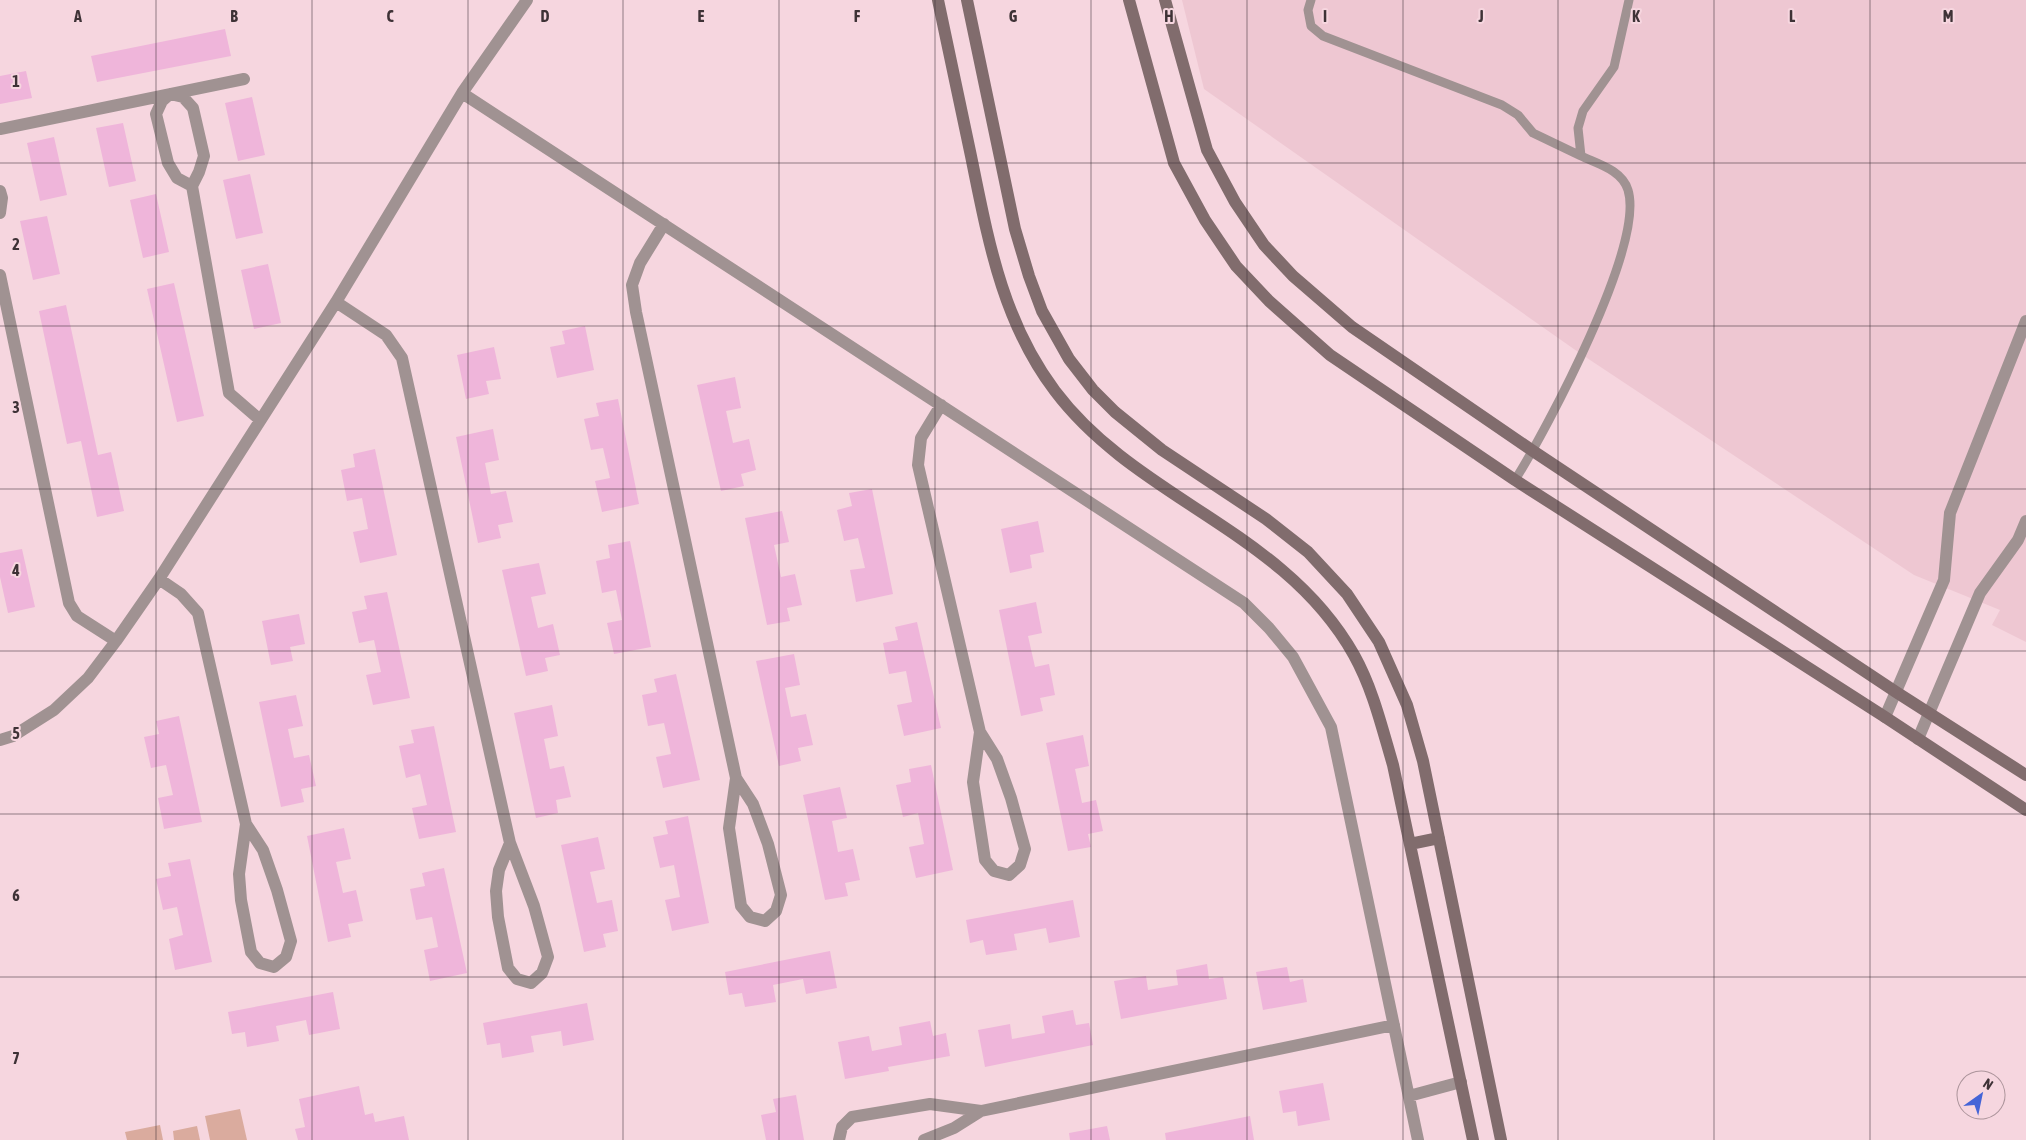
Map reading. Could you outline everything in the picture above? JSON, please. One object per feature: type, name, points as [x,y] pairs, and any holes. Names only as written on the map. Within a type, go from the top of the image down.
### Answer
[{"type":"main road","points":[[938,0],[987,236],[1005,299],[1021,336],[1054,390],[1091,431],[1137,468],[1264,554],[1291,576],[1324,612],[1354,655],[1376,707],[1393,765],[1473,1140]]},
{"type":"main road","points":[[967,0],[1015,229],[1042,311],[1069,359],[1093,390],[1115,412],[1162,450],[1280,530],[1308,552],[1347,594],[1379,642],[1407,705],[1423,761],[1501,1140]]},
{"type":"main road","points":[[1129,0],[1174,163],[1205,220],[1236,266],[1268,301],[1330,355],[1515,480],[1885,717],[2026,810]]},
{"type":"main road","points":[[1165,0],[1207,150],[1235,202],[1264,244],[1293,276],[1352,327],[1533,451],[1896,692],[2026,775]]},
{"type":"main road","points":[[1410,844],[1438,838]]},
{"type":"street","points":[[0,740],[13,736],[54,710],[88,678],[116,641],[159,579],[259,419],[336,302],[462,93],[527,0]]},
{"type":"street","points":[[0,129],[244,79]]},
{"type":"street","points":[[462,93],[1244,602],[1269,628],[1293,657],[1331,727],[1418,1140]]},
{"type":"street","points":[[170,94],[183,97],[193,108],[204,156],[200,172],[192,186],[229,393],[259,419]]},
{"type":"street","points":[[170,94],[162,101],[156,114],[168,163],[177,178],[192,186]]},
{"type":"street","points":[[0,191],[2,198],[0,213]]},
{"type":"street","points":[[664,224],[640,263],[632,285],[636,312],[736,778],[729,828],[742,906],[750,917],[765,921],[776,911],[781,895],[768,844],[753,804],[736,778]]},
{"type":"street","points":[[0,275],[69,603],[77,616],[116,641]]},
{"type":"street","points":[[336,302],[386,335],[402,358],[510,842],[534,906],[548,957],[542,973],[531,983],[517,979],[508,968],[498,917],[496,890],[499,870],[510,842]]},
{"type":"street","points":[[1885,717],[1944,580],[1950,513],[2026,321]]},
{"type":"street","points":[[941,405],[920,438],[918,465],[980,732],[997,759],[1011,798],[1025,849],[1020,865],[1008,875],[994,871],[985,860],[973,782],[980,732]]},
{"type":"street","points":[[1918,739],[1980,593],[2018,540],[2026,521]]},
{"type":"street","points":[[159,579],[181,594],[198,613],[246,824],[263,850],[277,890],[291,941],[286,957],[274,966],[260,963],[251,952],[239,874],[246,824]]},
{"type":"street","points":[[839,1140],[842,1127],[852,1117],[930,1104],[981,1111],[1394,1025]]},
{"type":"street","points":[[1409,1096],[1461,1082]]},
{"type":"street","points":[[924,1140],[954,1128],[981,1111]]},
{"type":"lane","points":[[1311,0],[1308,10],[1311,26],[1323,36],[1502,105],[1518,115],[1533,133],[1615,171],[1628,189],[1631,212],[1622,254],[1594,327],[1533,451],[1515,480]]},
{"type":"lane","points":[[1581,156],[1578,128],[1583,111],[1614,67],[1629,0]]},
{"type":"shaded area","points":[[1182,0],[2026,0],[2026,642],[1992,625],[2000,610],[1914,575],[1581,354],[1204,89]]},
{"type":"shaded area","points":[[240,1109],[247,1140],[210,1140],[205,1116]]},
{"type":"shaded area","points":[[160,1125],[163,1140],[127,1140],[125,1132]]},
{"type":"shaded area","points":[[197,1126],[200,1140],[174,1140],[173,1131]]},
{"type":"building","points":[[225,29],[231,56],[97,82],[91,56]]},
{"type":"building","points":[[26,71],[32,98],[0,104],[0,76]]},
{"type":"building","points":[[252,97],[265,155],[238,161],[225,103]]},
{"type":"building","points":[[123,123],[136,181],[109,187],[96,128]]},
{"type":"building","points":[[54,137],[67,195],[40,201],[27,143]]},
{"type":"building","points":[[250,174],[263,233],[236,239],[223,180]]},
{"type":"building","points":[[156,194],[169,252],[143,258],[130,200]]},
{"type":"building","points":[[47,216],[60,274],[33,280],[20,221]]},
{"type":"building","points":[[268,264],[281,323],[254,329],[241,270]]},
{"type":"building","points":[[174,283],[204,416],[177,422],[147,289]]},
{"type":"building","points":[[66,305],[98,455],[111,452],[124,511],[97,517],[81,441],[67,444],[39,311]]},
{"type":"building","points":[[585,326],[594,370],[557,378],[550,347],[565,344],[562,331]]},
{"type":"building","points":[[494,347],[501,379],[486,381],[489,394],[466,399],[457,355]]},
{"type":"building","points":[[735,377],[741,408],[726,411],[733,443],[749,439],[756,470],[741,474],[744,486],[721,491],[697,385]]},
{"type":"building","points":[[618,399],[639,504],[602,512],[595,481],[610,478],[603,448],[591,450],[584,419],[599,416],[596,403]]},
{"type":"building","points":[[493,429],[499,460],[485,463],[491,494],[506,491],[513,522],[498,525],[501,538],[478,543],[456,437]]},
{"type":"building","points":[[375,449],[397,555],[360,563],[353,532],[368,529],[362,498],[347,501],[341,470],[355,467],[353,454]]},
{"type":"building","points":[[872,489],[893,594],[856,602],[850,570],[865,568],[858,538],[844,541],[837,510],[852,506],[849,493]]},
{"type":"building","points":[[782,511],[789,542],[774,545],[781,577],[795,574],[802,605],[787,608],[790,621],[767,625],[745,518]]},
{"type":"building","points":[[1038,521],[1044,552],[1030,555],[1032,568],[1010,573],[1001,529]]},
{"type":"building","points":[[630,541],[651,647],[614,654],[607,623],[622,620],[616,590],[602,593],[596,561],[610,558],[608,545]]},
{"type":"building","points":[[22,549],[35,607],[8,613],[0,577],[0,553]]},
{"type":"building","points":[[539,563],[546,594],[531,597],[538,628],[553,624],[560,655],[545,658],[548,671],[526,676],[502,570]]},
{"type":"building","points":[[387,592],[410,698],[373,705],[366,675],[381,672],[374,640],[359,643],[352,612],[367,609],[364,596]]},
{"type":"building","points":[[1036,602],[1042,633],[1028,636],[1035,667],[1049,664],[1055,695],[1040,698],[1043,711],[1021,716],[999,610]]},
{"type":"building","points":[[299,614],[305,644],[290,647],[293,661],[271,665],[262,621]]},
{"type":"building","points":[[917,622],[941,728],[904,736],[897,705],[912,702],[906,671],[889,674],[883,643],[898,640],[895,627]]},
{"type":"building","points":[[794,654],[800,685],[785,688],[791,717],[806,714],[813,745],[798,748],[801,761],[779,766],[756,661]]},
{"type":"building","points":[[676,674],[700,780],[663,788],[656,757],[671,754],[664,723],[648,726],[642,695],[657,692],[654,679]]},
{"type":"building","points":[[296,695],[303,726],[288,729],[294,758],[309,755],[316,786],[301,789],[304,802],[281,807],[259,702]]},
{"type":"building","points":[[552,705],[558,736],[544,739],[550,769],[564,766],[571,797],[556,800],[558,813],[536,818],[514,713]]},
{"type":"building","points":[[179,716],[202,822],[164,829],[158,798],[173,795],[166,765],[151,768],[144,737],[159,734],[156,721]]},
{"type":"building","points":[[434,726],[456,832],[419,839],[412,808],[427,805],[420,774],[406,778],[399,746],[414,743],[411,730]]},
{"type":"building","points":[[1083,735],[1089,766],[1075,769],[1082,803],[1096,800],[1103,831],[1088,834],[1091,847],[1068,851],[1046,743]]},
{"type":"building","points":[[931,765],[953,870],[916,878],[909,847],[924,844],[918,813],[903,817],[896,785],[911,782],[909,769]]},
{"type":"building","points":[[840,787],[847,818],[832,821],[838,852],[853,849],[860,880],[845,883],[848,896],[825,900],[803,795]]},
{"type":"building","points":[[688,816],[709,923],[672,931],[665,900],[680,897],[674,865],[660,868],[653,837],[668,834],[665,821]]},
{"type":"building","points":[[344,828],[351,859],[336,862],[343,893],[356,890],[363,921],[348,924],[351,937],[328,942],[307,836]]},
{"type":"building","points":[[598,837],[605,869],[590,872],[597,903],[612,900],[618,931],[603,934],[606,947],[584,952],[561,845]]},
{"type":"building","points":[[190,859],[212,962],[175,970],[169,939],[183,935],[177,907],[163,910],[156,879],[171,876],[168,863]]},
{"type":"building","points":[[444,868],[467,973],[430,981],[424,950],[438,947],[432,917],[416,920],[410,889],[425,886],[422,873]]},
{"type":"building","points":[[1073,900],[1080,937],[1049,943],[1046,928],[1014,934],[1017,950],[986,955],[983,940],[970,943],[966,920]]},
{"type":"building","points":[[830,951],[837,988],[806,994],[803,979],[773,985],[776,1002],[745,1007],[742,993],[729,995],[725,972]]},
{"type":"building","points":[[1207,964],[1209,979],[1223,977],[1227,999],[1121,1019],[1114,981],[1146,976],[1148,990],[1178,985],[1176,970]]},
{"type":"building","points":[[1287,967],[1290,982],[1303,979],[1307,1002],[1263,1010],[1256,972]]},
{"type":"building","points":[[333,992],[340,1029],[309,1035],[306,1020],[276,1026],[279,1041],[247,1047],[245,1032],[232,1034],[228,1012]]},
{"type":"building","points":[[587,1003],[594,1040],[563,1046],[561,1031],[531,1036],[534,1052],[502,1058],[500,1043],[487,1045],[483,1023]]},
{"type":"building","points":[[1073,1010],[1076,1025],[1089,1023],[1093,1045],[985,1067],[978,1030],[1010,1024],[1012,1039],[1045,1033],[1042,1016]]},
{"type":"building","points":[[930,1021],[933,1036],[946,1033],[950,1056],[888,1067],[889,1071],[845,1079],[838,1042],[869,1036],[872,1051],[902,1045],[899,1027]]},
{"type":"building","points":[[1323,1083],[1330,1120],[1298,1126],[1296,1111],[1283,1113],[1279,1091]]},
{"type":"building","points":[[359,1086],[365,1115],[373,1113],[375,1122],[404,1116],[409,1140],[298,1140],[295,1129],[305,1127],[299,1099]]},
{"type":"building","points":[[796,1095],[804,1140],[766,1140],[761,1115],[776,1112],[773,1099]]},
{"type":"building","points":[[1250,1116],[1254,1140],[1166,1140],[1165,1133]]},
{"type":"building","points":[[1107,1126],[1110,1140],[1070,1140],[1069,1133]]}]
